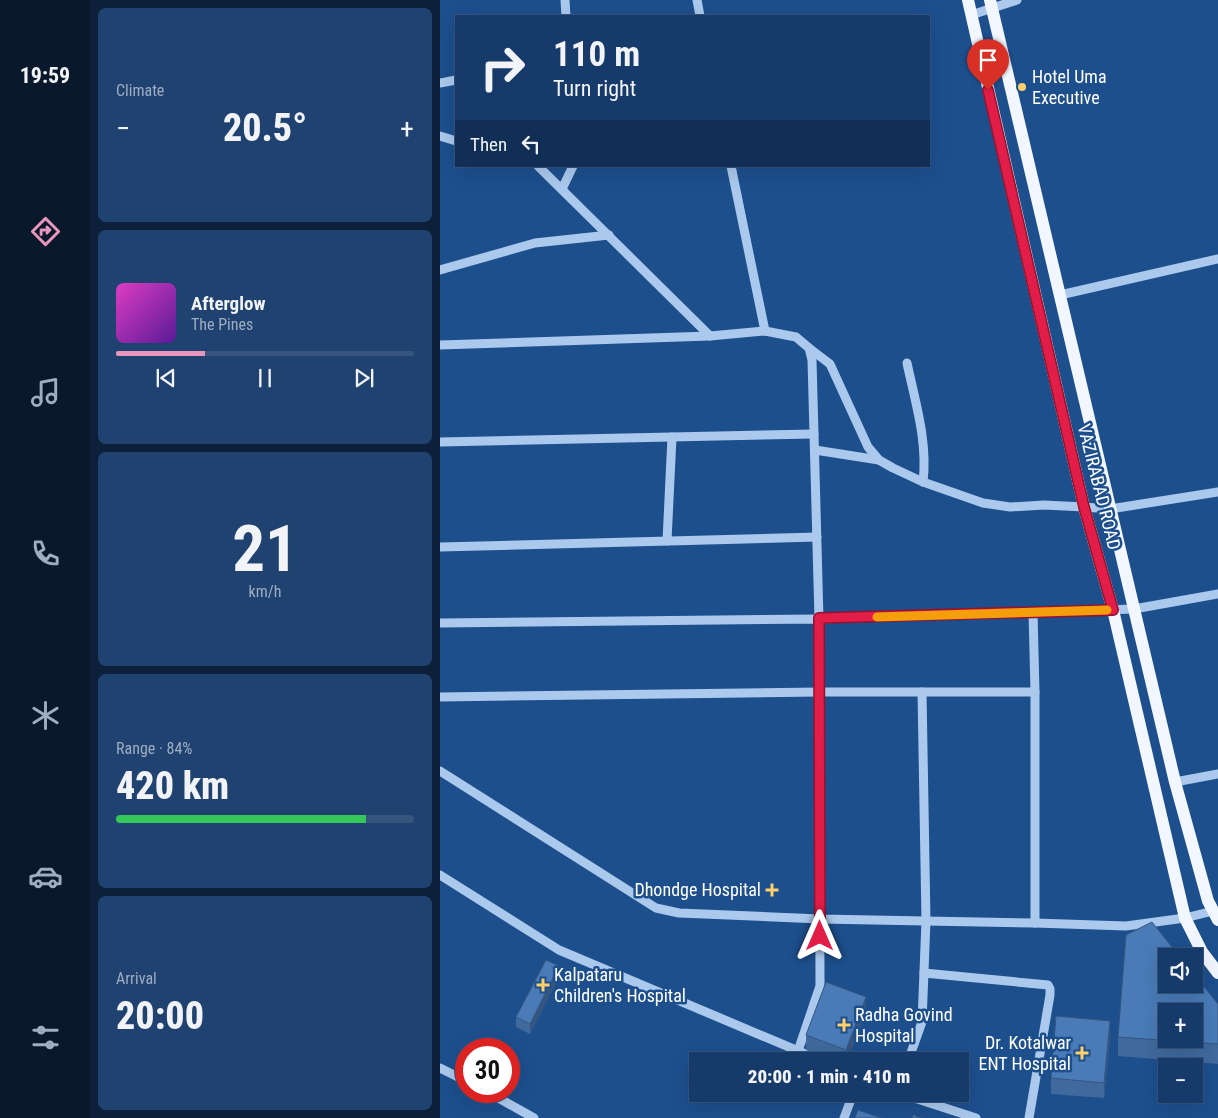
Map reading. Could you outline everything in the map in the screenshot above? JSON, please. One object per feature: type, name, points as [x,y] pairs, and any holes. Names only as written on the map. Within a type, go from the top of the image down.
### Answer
[{"type":"main road","name":"VAZIRABAD ROAD","points":[[968,0],[1084,507],[1113,610],[1185,918],[1202,952],[1218,973]]},
{"type":"main road","name":"VAZIRABAD ROAD","points":[[991,4],[1175,782],[1208,901],[1215,915]]},
{"type":"street","points":[[565,0],[566,15]]},
{"type":"street","points":[[696,0],[700,15]]},
{"type":"street","points":[[971,15],[991,4],[1017,0]]},
{"type":"street","points":[[440,83],[455,80]]},
{"type":"street","points":[[440,136],[455,141]]},
{"type":"street","points":[[539,167],[710,336]]},
{"type":"street","points":[[562,189],[573,167]]},
{"type":"street","points":[[731,167],[765,331]]},
{"type":"street","points":[[440,270],[535,243],[609,236]]},
{"type":"street","points":[[1060,294],[1218,259]]},
{"type":"street","points":[[440,345],[710,336],[765,331],[796,337],[830,364],[868,447],[879,460],[923,482],[983,503],[1010,507],[1044,505],[1110,509],[1218,492]]},
{"type":"street","points":[[440,875],[559,950],[798,1051],[820,986],[819,618],[812,360],[810,348]]},
{"type":"street","points":[[907,363],[923,445],[923,482]]},
{"type":"street","points":[[440,442],[814,434]]},
{"type":"street","points":[[667,541],[672,437]]},
{"type":"street","points":[[815,450],[879,460]]},
{"type":"street","points":[[440,546],[817,537]]},
{"type":"street","points":[[440,623],[819,618],[1113,610],[1134,609],[1218,594]]},
{"type":"street","points":[[1033,612],[1035,923]]},
{"type":"street","points":[[440,697],[820,692],[1035,692]]},
{"type":"street","points":[[911,1052],[922,1022],[926,921],[922,692]]},
{"type":"street","points":[[440,771],[656,908],[679,913],[820,919],[1126,926],[1215,915]]},
{"type":"street","points":[[1175,782],[1218,774]]},
{"type":"street","points":[[924,973],[1048,984],[1050,995],[1029,1118]]},
{"type":"street","points":[[440,1068],[455,1076]]},
{"type":"street","points":[[844,1118],[850,1102]]},
{"type":"street","points":[[927,1102],[976,1118]]},
{"type":"street","points":[[507,1103],[534,1118]]},
{"type":"building","points":[[1152,922],[1173,948],[1158,948],[1158,993],[1203,993],[1203,985],[1218,1004],[1218,1044],[1203,1043],[1203,1003],[1158,1003],[1158,1040],[1118,1037],[1126,935]]},
{"type":"building","points":[[546,960],[559,966],[530,1024],[516,1017]]},
{"type":"building","points":[[826,982],[866,997],[846,1050],[806,1035]]},
{"type":"building","points":[[1056,1016],[1110,1021],[1104,1083],[1051,1078]]},
{"type":"building","points":[[858,1110],[881,1118],[855,1118]]},
{"type":"slow traffic","points":[[877,617],[1107,610]]},
{"type":"place","name":"Hotel Uma Executive","points":[[1022,87]]},
{"type":"place","name":"Dhondge Hospital","points":[[772,890]]},
{"type":"place","name":"Kalpataru Children's Hospital","points":[[543,985]]},
{"type":"place","name":"Radha Govind Hospital","points":[[844,1025]]},
{"type":"place","name":"Dr. Kotalwar ENT Hospital","points":[[1082,1053]]},
{"type":"route","points":[[820,936],[819,618],[1113,610],[1084,507],[988,90]]}]
